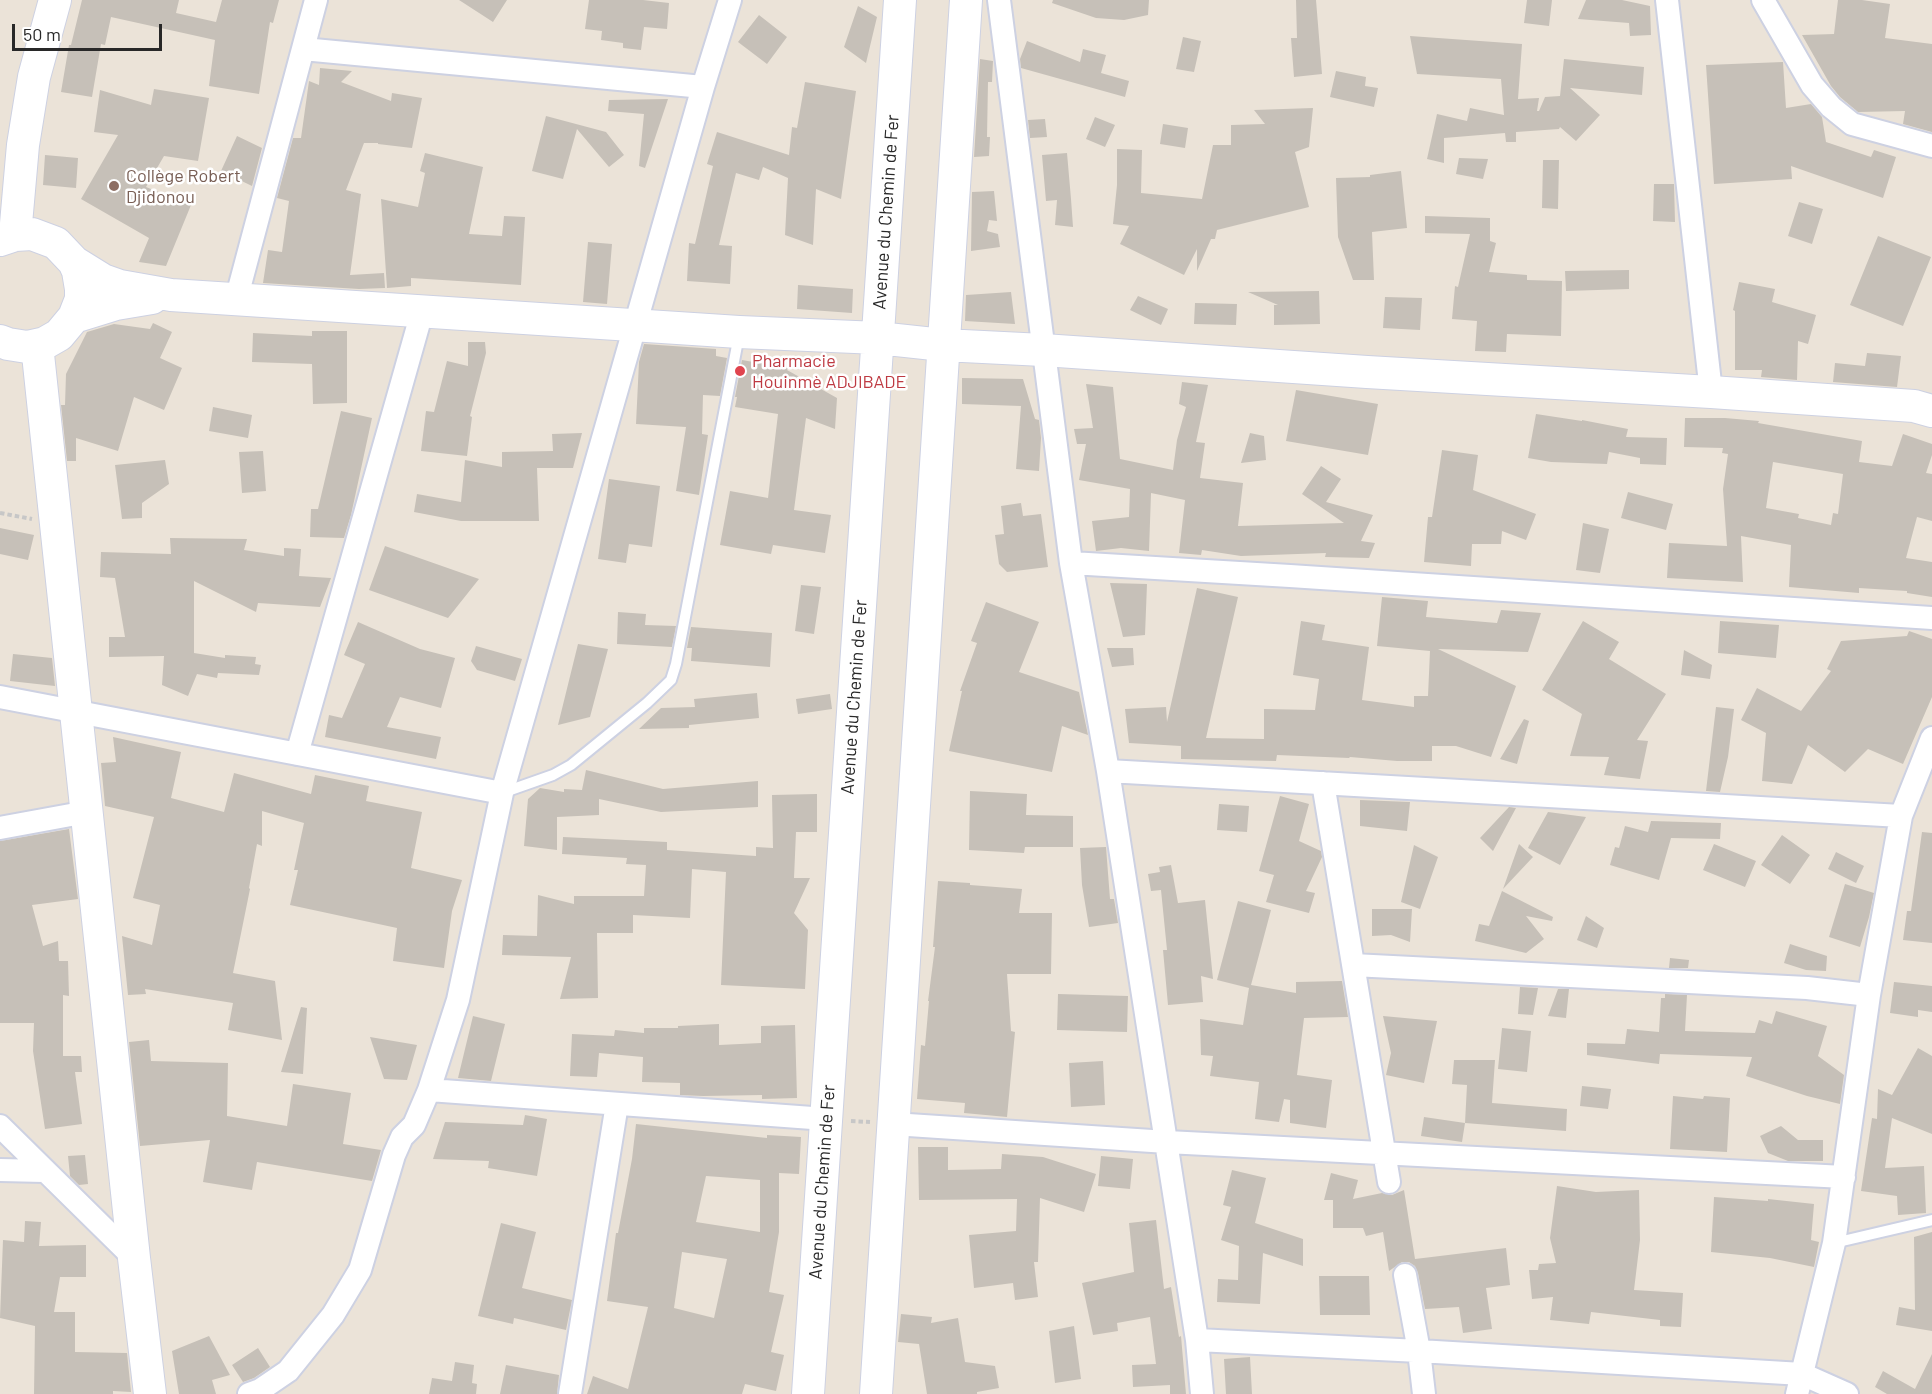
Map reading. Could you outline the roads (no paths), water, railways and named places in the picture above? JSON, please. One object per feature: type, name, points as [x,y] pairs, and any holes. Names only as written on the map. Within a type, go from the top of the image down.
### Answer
[{"type":"main road","points":[[0,341],[18,346],[37,345],[59,335],[74,317],[81,299],[78,271],[63,249],[49,239],[32,234],[8,237],[34,77],[55,0]]},
{"type":"main road","name":"Avenue du Chemin de Fer","points":[[808,1394],[900,0]]},
{"type":"main road","points":[[876,1394],[966,0]]},
{"type":"main road","points":[[74,262],[103,280],[171,295],[739,332],[878,338],[944,345],[1926,407]]},
{"type":"main road","points":[[74,317],[116,304],[171,295]]},
{"type":"main road","points":[[37,345],[150,1394]]},
{"type":"street","points":[[236,300],[316,0]]},
{"type":"street","points":[[249,1394],[260,1390],[288,1371],[333,1315],[360,1270],[394,1155],[402,1137],[414,1125],[429,1090],[458,1000],[502,793],[703,87],[730,0]]},
{"type":"street","points":[[999,0],[1071,563],[1108,771],[1167,1142],[1197,1341],[1202,1394]]},
{"type":"street","points":[[1667,0],[1711,392]]},
{"type":"street","points":[[1763,0],[1812,85],[1831,107],[1852,124],[1932,146]]},
{"type":"street","points":[[303,49],[703,87]]},
{"type":"street","points":[[297,754],[422,312]]},
{"type":"street","points":[[1071,563],[1932,618]]},
{"type":"street","points":[[0,697],[502,793]]},
{"type":"street","points":[[1799,1384],[1834,1243],[1869,995],[1901,816],[1932,738]]},
{"type":"street","points":[[1108,771],[1901,816]]},
{"type":"street","points":[[1323,783],[1389,1182]]},
{"type":"street","points":[[0,828],[87,812]]},
{"type":"street","points":[[1353,965],[1807,988],[1869,995]]},
{"type":"street","points":[[429,1090],[826,1119]]},
{"type":"street","points":[[570,1394],[616,1104]]},
{"type":"street","points":[[893,1124],[1167,1142],[1844,1177]]},
{"type":"street","points":[[0,1126],[134,1258]]},
{"type":"street","points":[[0,1170],[44,1171]]},
{"type":"street","points":[[1405,1275],[1419,1351],[1424,1394]]},
{"type":"street","points":[[1197,1341],[1419,1351],[1799,1384],[1847,1394]]},
{"type":"lane","points":[[502,793],[553,775],[571,765],[647,703],[671,680],[676,664],[739,332]]},
{"type":"lane","points":[[1834,1243],[1932,1220]]},
{"type":"place","name":"Collège Robert Djidonou","points":[[114,186]]},
{"type":"place","name":"Pharmacie Houinmè ADJIBADE","points":[[740,371]]}]
